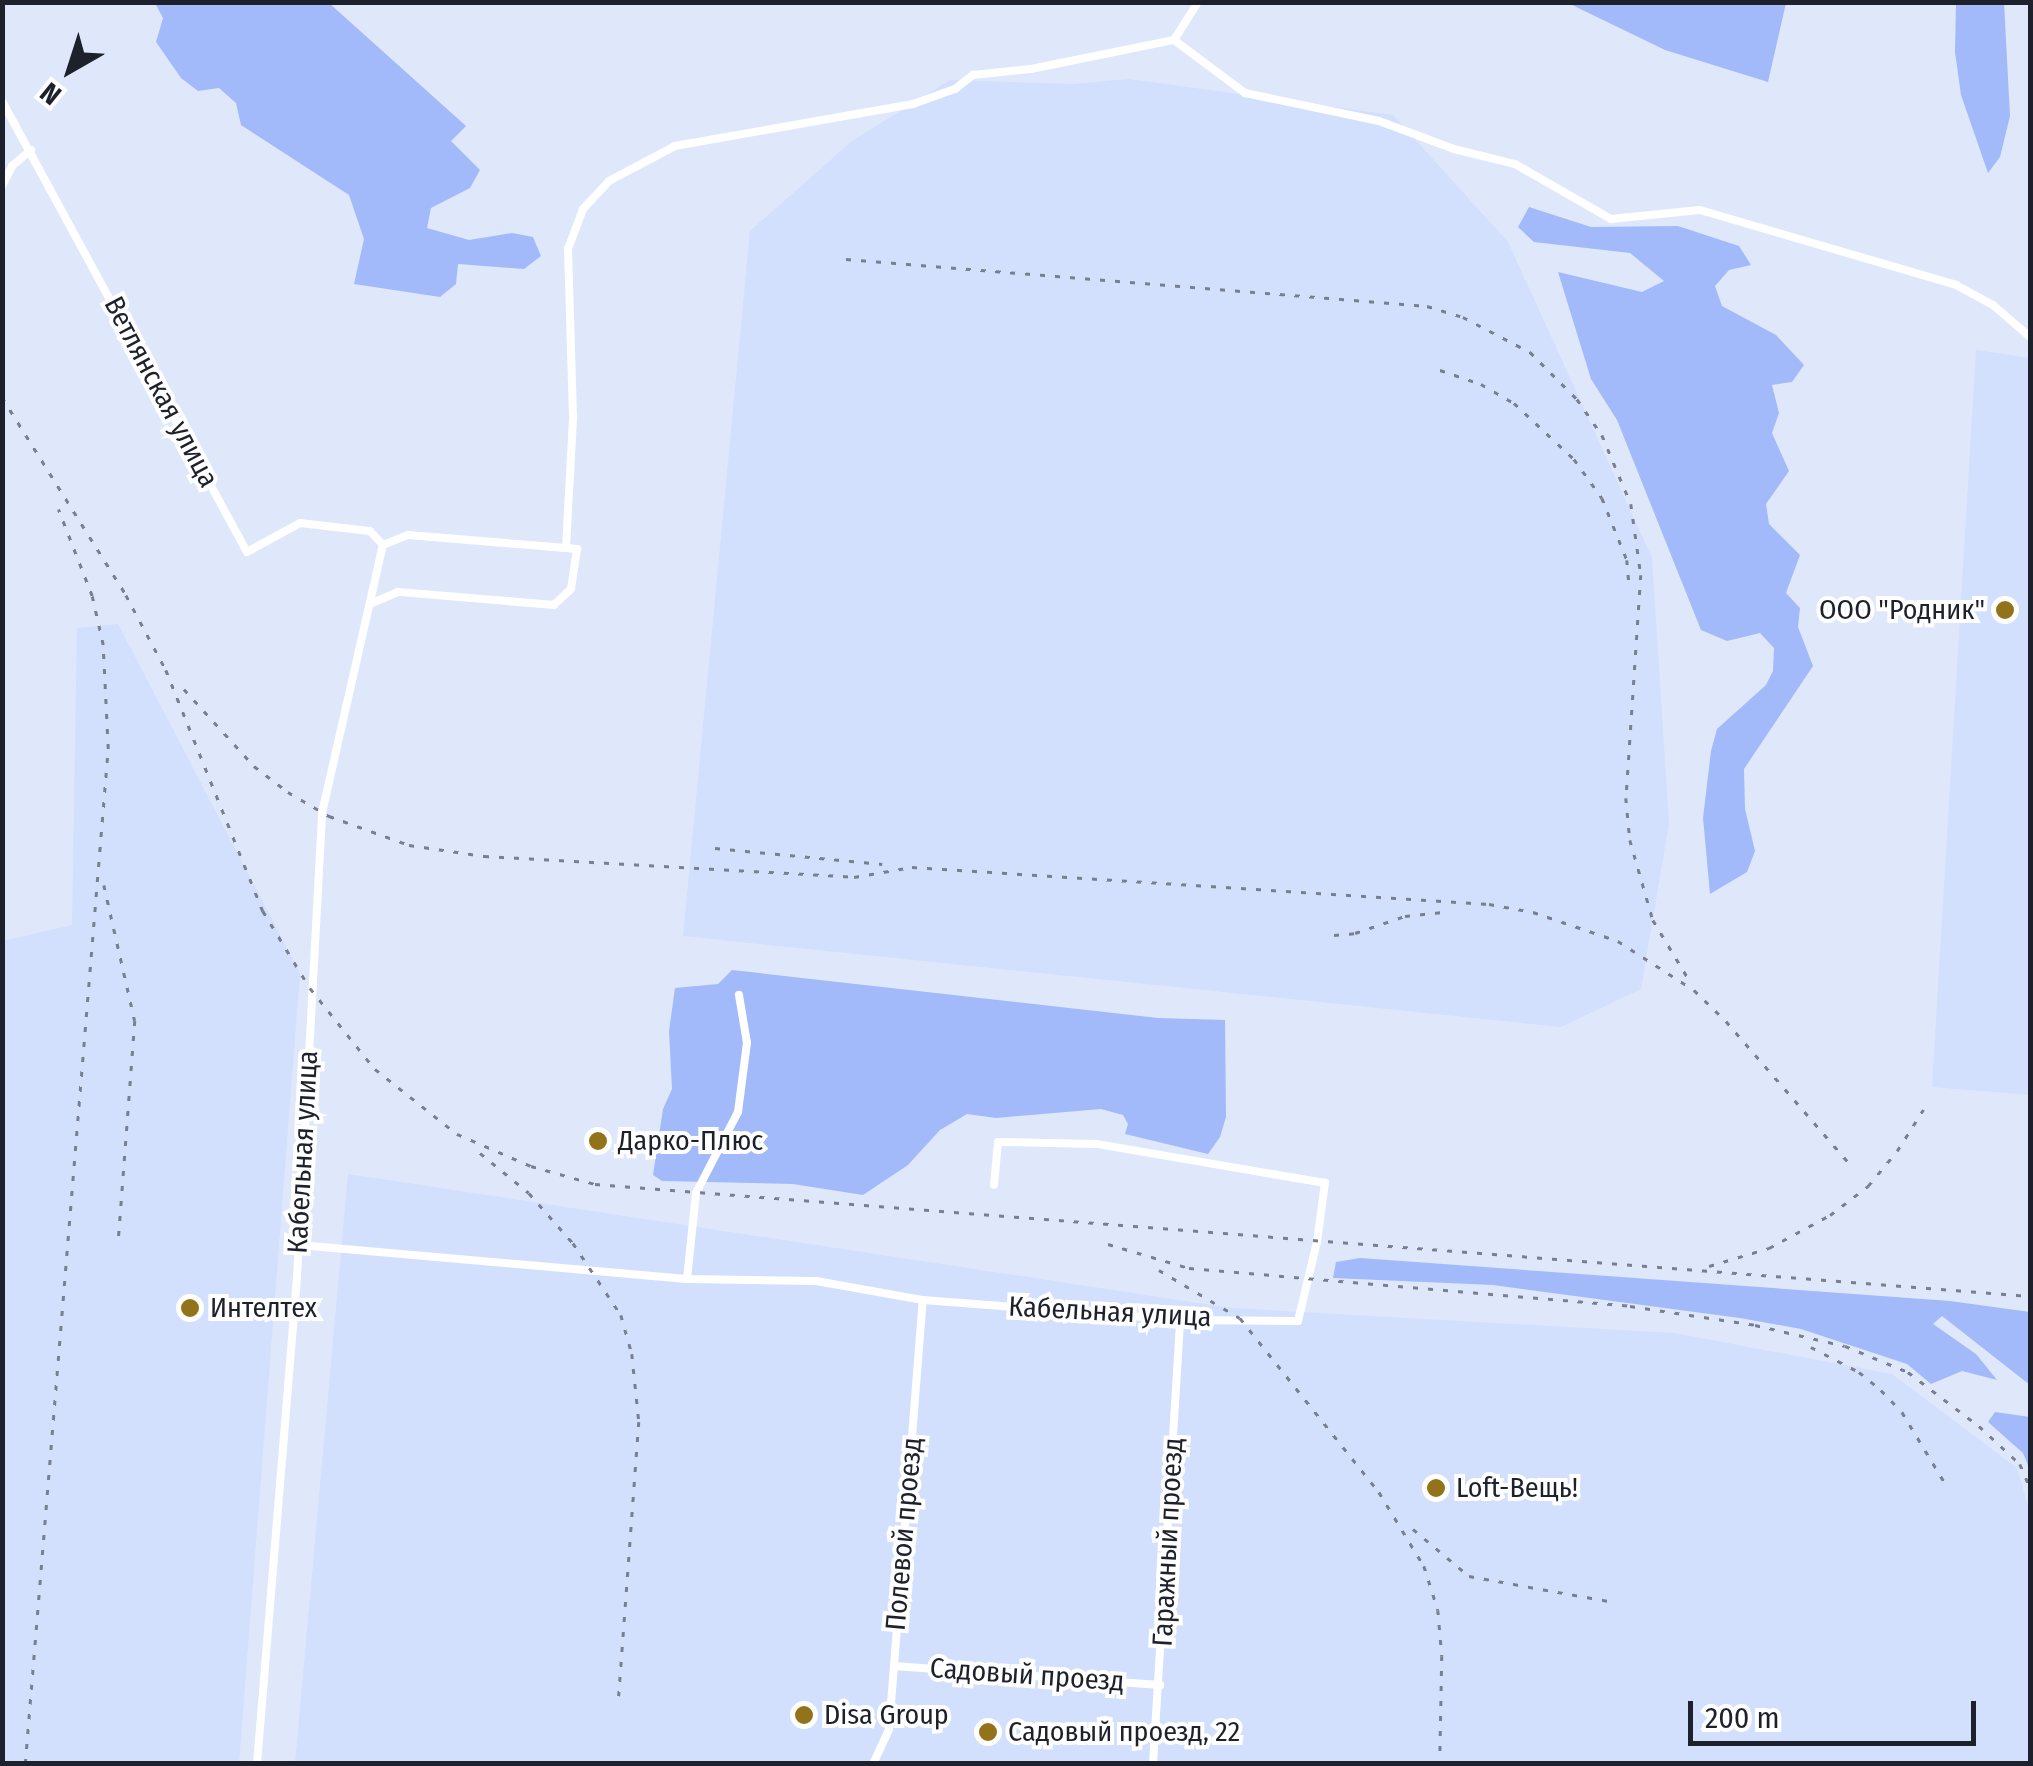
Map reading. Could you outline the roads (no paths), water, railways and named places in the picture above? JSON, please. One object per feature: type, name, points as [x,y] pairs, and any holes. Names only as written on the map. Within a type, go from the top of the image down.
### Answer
[{"type":"street","points":[[566,548],[573,416],[568,248],[583,209],[609,181],[676,146],[913,104],[955,89],[973,76],[1031,69],[1174,40],[1198,2]]},
{"type":"street","points":[[1174,40],[1246,94],[1379,121],[1454,149],[1516,164],[1611,218],[1700,210],[1956,285],[1993,305],[2030,337]]},
{"type":"street","name":"Ветлянская улица","points":[[2,100],[247,552],[300,523],[370,532],[383,545]]},
{"type":"street","points":[[2,186],[7,167],[30,150]]},
{"type":"street","points":[[370,604],[406,592],[557,604],[571,589],[577,549],[408,535],[383,545]]},
{"type":"street","name":"Кабельная улица","points":[[257,1764],[299,1245],[322,813],[383,545]]},
{"type":"street","points":[[687,1279],[696,1193],[738,1112],[747,1043],[738,995]]},
{"type":"street","name":"Кабельная улица","points":[[299,1245],[687,1279],[816,1281],[923,1300],[1180,1320],[1298,1321],[1325,1184],[1096,1144],[998,1142],[994,1185]]},
{"type":"street","name":"Полевой проезд","points":[[874,1764],[889,1729],[923,1300]]},
{"type":"street","name":"Гаражный проезд","points":[[1153,1764],[1180,1320]]},
{"type":"street","name":"Садовый проезд","points":[[894,1666],[1160,1685]]},
{"type":"railway","points":[[846,259],[1427,306],[1463,317],[1530,352],[1577,399],[1602,435],[1631,504],[1641,575],[1626,798],[1630,840],[1653,920],[1688,978]]},
{"type":"railway","points":[[1440,370],[1481,384],[1514,403],[1574,459],[1602,498],[1627,560],[1629,582]]},
{"type":"railway","points":[[2,397],[126,595],[166,670],[263,911],[310,988],[375,1069],[457,1134],[531,1166],[595,1184],[2030,1296]]},
{"type":"railway","points":[[25,1764],[108,749],[103,645],[92,596],[58,509]]},
{"type":"railway","points":[[184,689],[254,766],[288,792],[329,816],[409,845],[484,856],[854,877],[912,867],[1489,904],[1533,912],[1618,941],[1694,990],[1726,1021],[1848,1162]]},
{"type":"railway","points":[[715,848],[882,864]]},
{"type":"railway","points":[[104,885],[135,1021],[119,1236]]},
{"type":"railway","points":[[1334,935],[1355,933],[1405,916],[1443,912]]},
{"type":"railway","points":[[1709,1266],[1769,1248],[1830,1215],[1868,1186],[1923,1110]]},
{"type":"railway","points":[[480,1153],[529,1193],[573,1243],[621,1315],[632,1354],[639,1422],[619,1696]]},
{"type":"railway","points":[[1108,1244],[1189,1268],[1630,1306],[1755,1325],[1845,1346],[1908,1372],[1979,1426],[2020,1464],[2030,1487]]},
{"type":"railway","points":[[1159,1270],[1240,1318],[1379,1492],[1424,1566],[1438,1610],[1442,1656],[1440,1764]]},
{"type":"railway","points":[[1811,1347],[1859,1372],[1881,1390],[1902,1412],[1948,1488]]},
{"type":"railway","points":[[1413,1529],[1469,1576],[1613,1602]]},
{"type":"place","name":"ООО \"Родник\"","points":[[2005,610]]},
{"type":"place","name":"Дарко-Плюс","points":[[598,1141]]},
{"type":"place","name":"Интелтех","points":[[190,1308]]},
{"type":"place","name":"Loft-Вещь!","points":[[1436,1488]]},
{"type":"place","name":"Disa Group","points":[[804,1715]]},
{"type":"place","name":"Садовый проезд, 22","points":[[988,1732]]}]
